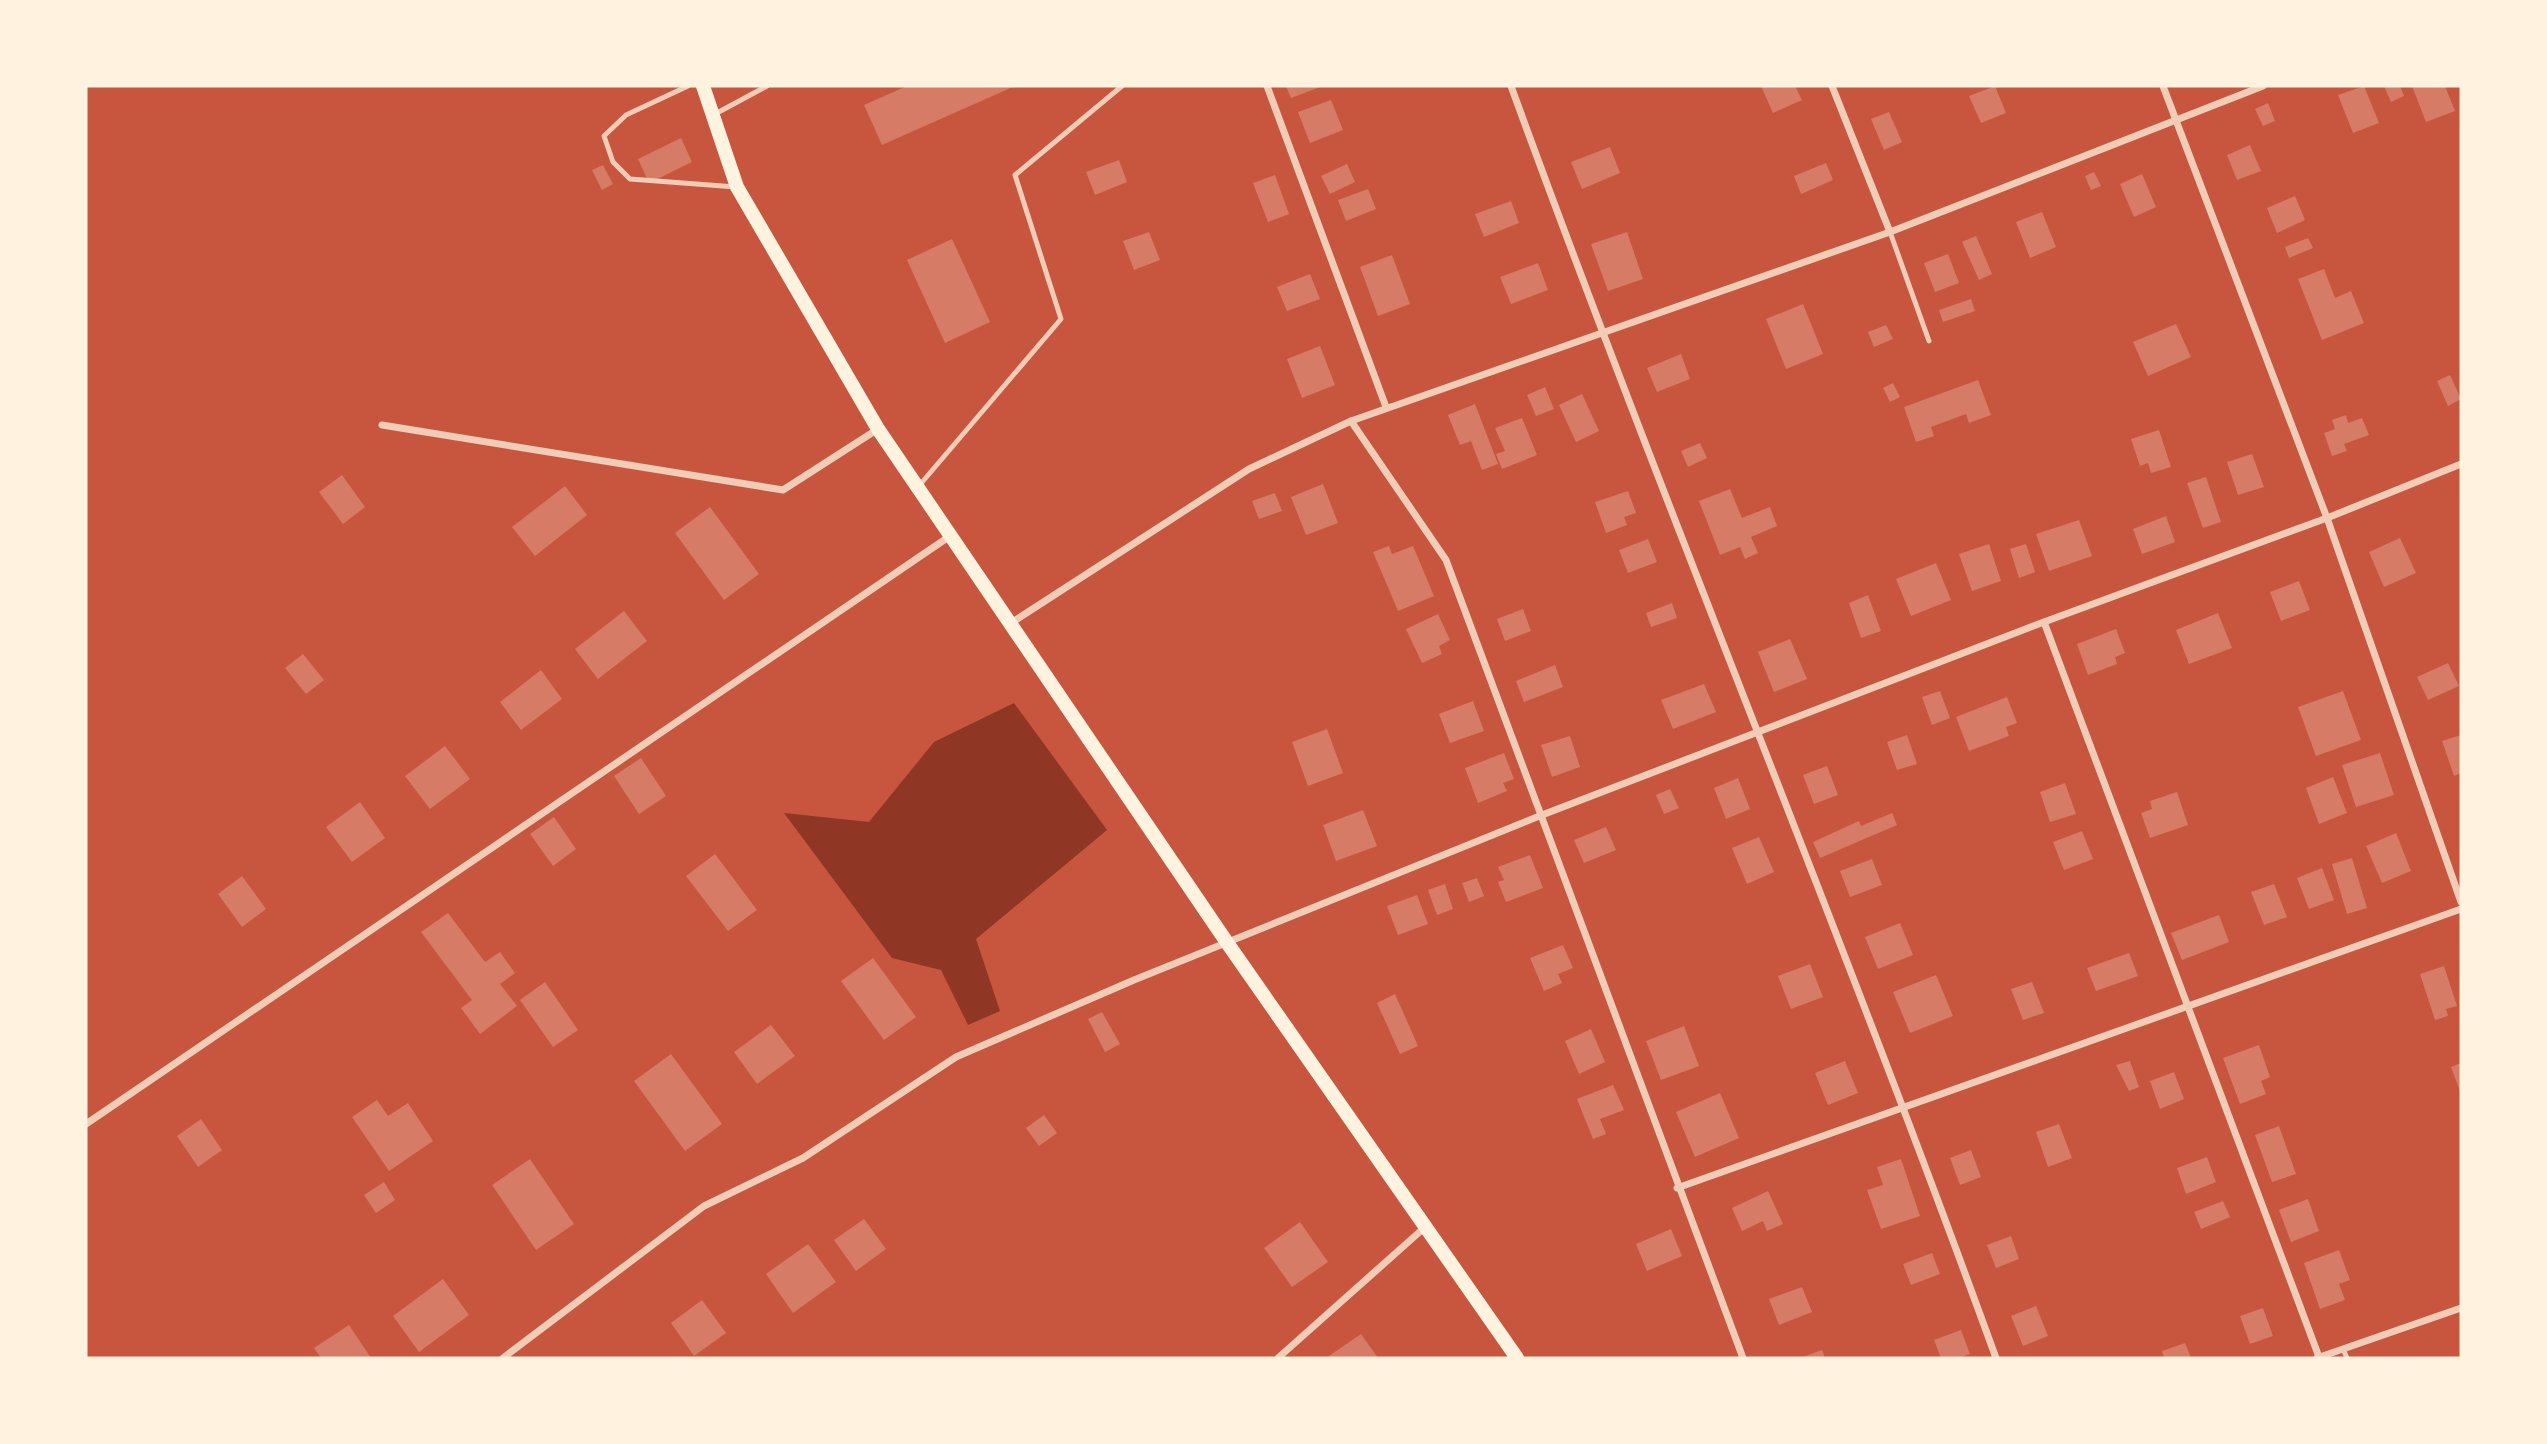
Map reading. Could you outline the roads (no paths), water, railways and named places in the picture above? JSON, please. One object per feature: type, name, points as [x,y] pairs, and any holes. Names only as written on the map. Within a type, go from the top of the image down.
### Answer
[{"type":"main road","points":[[703,86],[737,187],[878,429],[1228,944],[1517,1358]]},
{"type":"street","points":[[1267,86],[1387,407]]},
{"type":"street","points":[[1511,86],[1601,332],[1904,1106],[1996,1358]]},
{"type":"street","points":[[1832,86],[1890,232]]},
{"type":"street","points":[[2163,86],[2327,518],[2461,902]]},
{"type":"street","points":[[1011,623],[1249,469],[1351,421],[1890,232],[2263,86]]},
{"type":"street","points":[[1351,421],[1446,560],[1677,1188],[1743,1358]]},
{"type":"street","points":[[382,425],[783,490],[878,429]]},
{"type":"street","points":[[503,1358],[704,1206],[803,1158],[956,1057],[1134,979],[1228,944],[1542,815],[2043,622],[2327,518],[2461,464]]},
{"type":"street","points":[[86,1124],[951,535]]},
{"type":"street","points":[[2043,622],[2318,1358],[2461,1308]]},
{"type":"street","points":[[1677,1188],[2461,909]]},
{"type":"street","points":[[1278,1358],[1424,1228]]},
{"type":"lane","points":[[688,86],[626,115],[604,136],[613,162],[630,179],[737,187]]},
{"type":"lane","points":[[713,115],[768,86]]},
{"type":"lane","points":[[918,486],[1061,319],[1015,176],[1122,86]]},
{"type":"lane","points":[[1890,232],[1929,341]]},
{"type":"lane","points":[[2343,1349],[2347,1358]]}]
